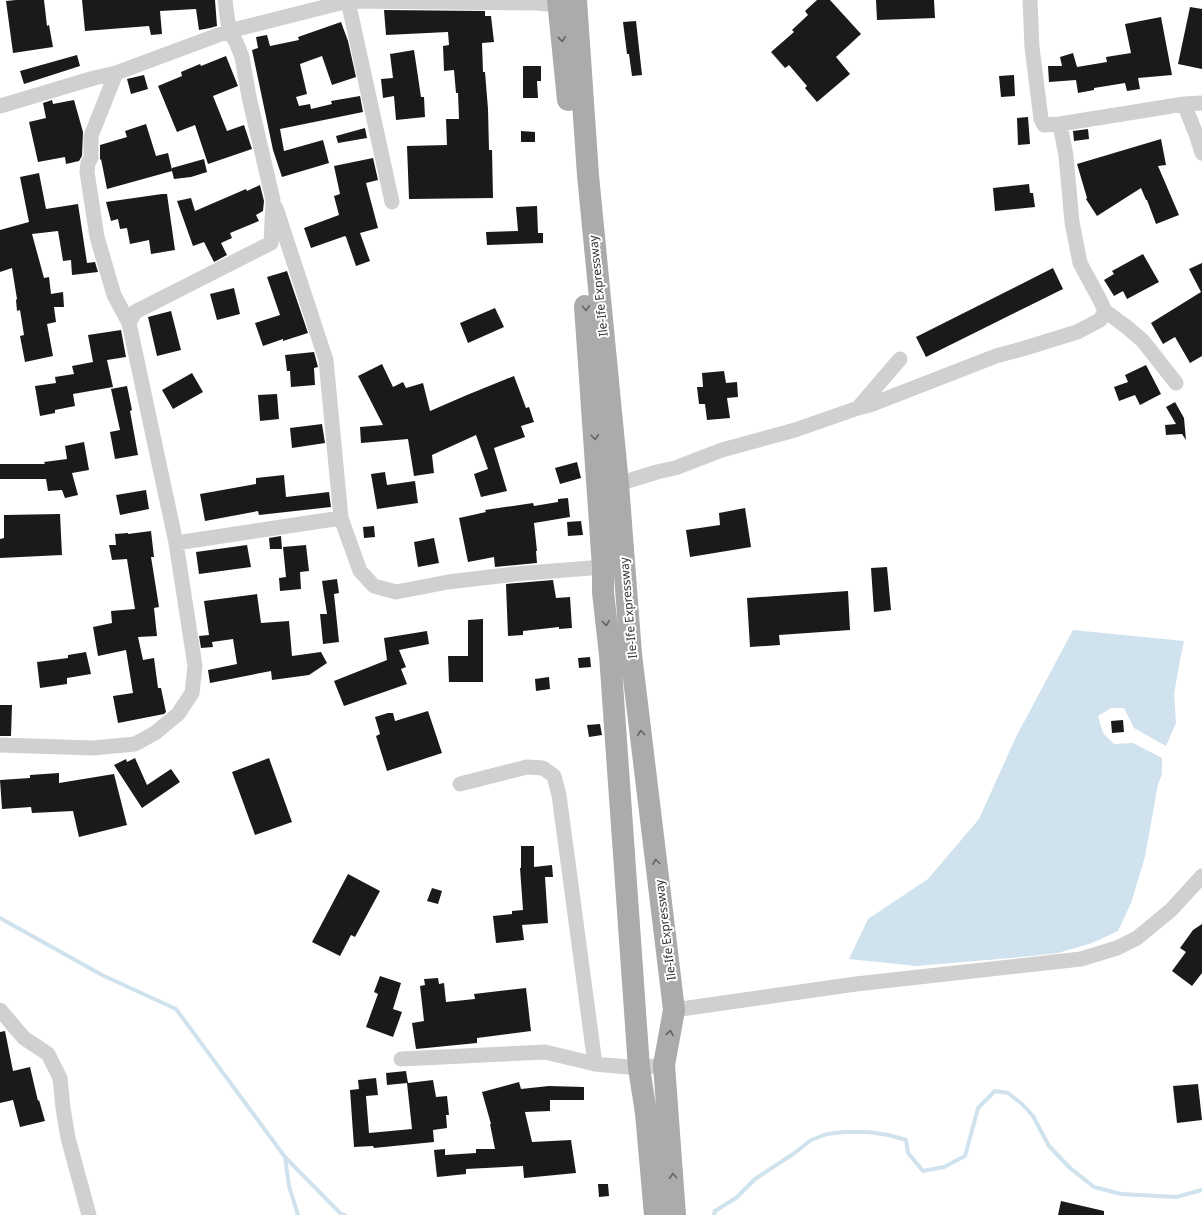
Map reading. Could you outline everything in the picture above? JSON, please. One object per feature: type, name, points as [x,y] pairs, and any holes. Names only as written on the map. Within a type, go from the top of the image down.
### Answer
[{"type":"main road","name":"Ile-Ife Expressway","points":[[564,2],[588,174],[618,484],[631,654],[674,1010],[664,1065],[676,1215]]},
{"type":"main road","name":"Ile-Ife Expressway","points":[[564,2],[593,402],[603,567],[603,592],[610,655],[639,1068],[646,1113],[655,1215]]},
{"type":"main road","points":[[603,592],[626,590]]},
{"type":"main road","points":[[610,655],[631,654]]},
{"type":"main road","points":[[646,1113],[668,1111]]},
{"type":"street","points":[[225,0],[229,31],[236,42],[242,57],[249,98],[273,200],[326,360],[342,518],[349,544],[360,571],[374,586],[396,592],[470,579],[603,567]]},
{"type":"street","points":[[1030,0],[1032,47],[1041,119],[1044,125],[1060,124],[1184,104],[1202,104]]},
{"type":"street","points":[[348,1],[392,202]]},
{"type":"street","points":[[0,106],[94,78],[116,73],[229,31],[348,1],[564,2]]},
{"type":"street","points":[[0,745],[93,748],[135,744],[156,733],[178,714],[192,693],[194,666],[176,543],[129,323],[114,295],[97,238],[87,172],[88,163],[91,158],[91,136],[116,73]]},
{"type":"street","points":[[1184,104],[1202,153]]},
{"type":"street","points":[[1060,124],[1066,156],[1072,222],[1080,264],[1105,311],[1143,341],[1176,383]]},
{"type":"street","points":[[129,323],[135,312],[271,243],[273,200]]},
{"type":"street","points":[[618,484],[675,468],[722,450],[795,430],[858,408],[874,404],[996,356],[1077,332],[1100,320],[1105,311]]},
{"type":"street","points":[[858,408],[900,359]]},
{"type":"street","points":[[176,543],[342,518]]},
{"type":"street","points":[[460,784],[527,767],[543,768],[554,776],[559,795],[595,1064]]},
{"type":"street","points":[[674,1010],[856,984],[1081,959],[1117,948],[1137,938],[1171,910],[1202,876]]},
{"type":"street","points":[[0,1010],[24,1038],[48,1054],[60,1078],[68,1138],[89,1215]]},
{"type":"street","points":[[401,1060],[545,1052],[595,1064],[639,1068],[664,1065]]},
{"type":"water","points":[[1073,630],[1184,641],[1174,694],[1176,723],[1166,746],[1134,728],[1124,708],[1111,708],[1098,716],[1103,733],[1114,744],[1133,743],[1162,758],[1162,774],[1158,784],[1145,857],[1131,903],[1118,931],[1092,943],[1058,953],[1011,958],[916,966],[849,959],[868,919],[928,879],[979,819],[1015,739]]},
{"type":"building","points":[[44,0],[47,26],[49,25],[53,47],[13,53],[6,1]]},
{"type":"building","points":[[82,0],[215,0],[217,26],[199,30],[196,9],[160,11],[162,34],[151,35],[149,26],[85,31]]},
{"type":"building","points":[[817,0],[830,0],[861,34],[836,57],[850,74],[817,102],[805,88],[807,86],[789,65],[785,68],[771,52],[794,32],[792,30],[808,15],[805,11]]},
{"type":"building","points":[[876,0],[934,0],[935,18],[877,20]]},
{"type":"building","points":[[1190,7],[1202,9],[1202,69],[1178,64]]},
{"type":"building","points":[[384,10],[485,11],[485,16],[491,16],[494,42],[482,43],[483,72],[485,72],[488,109],[489,150],[492,150],[493,198],[409,199],[407,146],[447,145],[446,119],[459,119],[458,93],[456,93],[454,70],[444,71],[443,46],[449,45],[448,32],[386,35]]},
{"type":"building","points":[[1161,17],[1172,75],[1138,78],[1140,89],[1127,91],[1125,83],[1094,88],[1094,90],[1078,93],[1076,80],[1049,82],[1048,66],[1062,66],[1060,57],[1073,53],[1077,67],[1107,62],[1106,57],[1131,53],[1125,24]]},
{"type":"building","points":[[636,21],[642,75],[632,76],[629,54],[627,54],[623,22]]},
{"type":"building","points":[[341,22],[348,41],[356,77],[332,85],[322,56],[300,64],[307,94],[296,97],[299,106],[310,104],[311,109],[332,104],[331,101],[360,96],[363,112],[280,129],[284,151],[323,140],[329,163],[282,177],[273,150],[252,50],[258,48],[256,37],[267,35],[270,46],[299,40],[298,37]]},
{"type":"building","points":[[414,50],[421,97],[424,97],[425,117],[396,120],[394,96],[383,98],[381,79],[393,78],[390,54]]},
{"type":"building","points":[[77,55],[80,66],[24,84],[20,71]]},
{"type":"building","points":[[226,56],[238,86],[213,96],[227,131],[244,125],[252,149],[208,164],[195,125],[177,132],[158,86],[182,76],[181,72]]},
{"type":"building","points":[[523,66],[541,66],[541,81],[537,81],[538,98],[523,98]]},
{"type":"building","points":[[144,75],[148,89],[131,94],[127,79]]},
{"type":"building","points":[[1014,75],[1015,96],[1001,97],[999,76]]},
{"type":"building","points":[[52,100],[53,104],[74,100],[83,132],[82,156],[79,161],[66,164],[65,157],[38,162],[29,122],[46,118],[43,103]]},
{"type":"building","points":[[1028,117],[1030,144],[1018,145],[1017,118]]},
{"type":"building","points":[[146,124],[156,156],[168,153],[172,170],[172,168],[204,159],[207,172],[191,177],[174,179],[172,171],[107,189],[101,159],[100,160],[100,145],[127,137],[125,131]]},
{"type":"building","points":[[365,128],[367,138],[338,143],[336,136]]},
{"type":"building","points":[[1088,129],[1089,139],[1074,141],[1073,131]]},
{"type":"building","points":[[521,131],[535,132],[535,142],[521,142]]},
{"type":"building","points":[[1161,139],[1166,165],[1158,166],[1179,215],[1156,224],[1141,188],[1097,216],[1086,199],[1087,198],[1077,164]]},
{"type":"building","points":[[373,158],[378,180],[366,183],[378,228],[360,233],[370,261],[356,266],[345,236],[311,248],[304,228],[339,215],[334,196],[340,194],[334,166]]},
{"type":"building","points":[[39,173],[46,209],[78,204],[87,263],[95,262],[98,272],[72,275],[71,260],[63,261],[58,231],[32,234],[44,278],[49,277],[51,294],[63,292],[64,307],[54,307],[56,322],[47,324],[53,356],[25,362],[20,336],[24,335],[20,310],[17,311],[17,299],[12,268],[0,272],[0,230],[29,222],[20,177]]},
{"type":"building","points":[[1029,184],[1030,193],[1033,193],[1035,207],[995,211],[993,188]]},
{"type":"building","points":[[260,185],[264,201],[263,211],[256,215],[259,221],[230,233],[232,238],[221,243],[227,255],[214,262],[204,242],[193,246],[177,201],[191,198],[195,211],[246,189],[247,191]]},
{"type":"building","points":[[167,194],[175,250],[151,254],[149,240],[130,244],[127,228],[120,229],[118,219],[111,221],[106,202]]},
{"type":"building","points":[[537,206],[538,233],[543,233],[543,243],[487,245],[486,232],[518,231],[516,207]]},
{"type":"building","points":[[1143,254],[1159,282],[1127,299],[1123,291],[1114,296],[1104,280],[1114,274],[1112,271]]},
{"type":"building","points":[[1202,263],[1202,356],[1190,363],[1175,337],[1163,344],[1151,323],[1201,292],[1189,269]]},
{"type":"building","points":[[1053,268],[1063,289],[926,357],[916,337]]},
{"type":"building","points":[[287,271],[308,333],[263,346],[255,323],[280,315],[267,277]]},
{"type":"building","points":[[234,288],[240,314],[217,320],[210,294]]},
{"type":"building","points":[[495,308],[504,327],[468,343],[460,323]]},
{"type":"building","points":[[171,311],[181,350],[157,356],[148,317]]},
{"type":"building","points":[[121,330],[126,357],[107,360],[113,387],[73,394],[75,406],[55,410],[55,413],[40,416],[35,386],[56,383],[55,377],[74,374],[72,366],[93,362],[88,335]]},
{"type":"building","points":[[314,352],[318,367],[314,368],[315,385],[291,387],[290,371],[287,371],[285,355]]},
{"type":"building","points":[[382,364],[393,387],[403,382],[406,388],[423,383],[430,411],[514,376],[526,408],[529,407],[534,422],[521,426],[525,437],[494,448],[507,491],[481,497],[474,474],[488,469],[476,435],[432,455],[434,473],[414,476],[408,439],[361,443],[360,427],[383,425],[358,376]]},
{"type":"building","points":[[1146,365],[1161,394],[1140,405],[1135,395],[1119,401],[1114,387],[1128,382],[1125,375]]},
{"type":"building","points":[[724,371],[726,383],[737,382],[738,397],[727,398],[730,418],[707,420],[705,404],[699,404],[697,387],[703,387],[702,373]]},
{"type":"building","points":[[192,373],[203,392],[173,409],[162,390]]},
{"type":"building","points":[[127,386],[138,455],[115,459],[110,432],[120,430],[111,389]]},
{"type":"building","points":[[277,394],[279,419],[260,421],[258,395]]},
{"type":"building","points":[[1175,402],[1184,418],[1186,440],[1182,434],[1166,435],[1165,425],[1176,424],[1166,407]]},
{"type":"building","points":[[322,424],[325,443],[292,448],[290,428]]},
{"type":"building","points":[[84,442],[89,470],[72,473],[78,495],[65,498],[62,490],[48,491],[46,479],[0,479],[0,464],[45,464],[44,462],[67,459],[65,446]]},
{"type":"building","points":[[577,462],[581,478],[560,484],[555,468]]},
{"type":"building","points":[[385,472],[387,485],[415,481],[418,503],[377,509],[371,474]]},
{"type":"building","points":[[284,475],[286,497],[329,492],[331,507],[259,515],[258,511],[205,521],[200,494],[256,484],[256,478]]},
{"type":"building","points":[[146,490],[149,509],[120,515],[116,495]]},
{"type":"building","points":[[568,498],[570,517],[534,523],[537,563],[495,567],[494,557],[468,562],[459,518],[486,512],[485,510],[533,503],[534,506],[558,502],[558,499]]},
{"type":"building","points":[[745,508],[751,547],[690,557],[686,530],[720,525],[719,513]]},
{"type":"building","points":[[60,514],[62,555],[0,558],[0,539],[4,538],[4,515]]},
{"type":"building","points":[[581,521],[583,535],[568,536],[567,522]]},
{"type":"building","points":[[374,526],[375,537],[364,538],[363,527]]},
{"type":"building","points":[[151,531],[154,557],[151,557],[159,607],[154,608],[157,636],[138,637],[143,660],[154,658],[158,688],[161,688],[166,712],[164,714],[118,723],[113,696],[133,693],[126,650],[98,656],[93,627],[112,623],[111,611],[135,609],[127,559],[112,560],[109,545],[116,545],[115,534]]},
{"type":"building","points":[[281,536],[282,549],[270,549],[269,538]]},
{"type":"building","points":[[434,538],[439,563],[418,567],[414,542]]},
{"type":"building","points":[[247,545],[251,567],[199,574],[196,552]]},
{"type":"building","points":[[306,545],[309,571],[300,572],[301,589],[280,591],[279,578],[286,577],[283,547]]},
{"type":"building","points":[[887,567],[891,610],[874,612],[871,568]]},
{"type":"building","points":[[337,579],[339,593],[334,594],[339,642],[323,644],[320,614],[327,614],[322,581]]},
{"type":"building","points":[[553,580],[556,598],[570,597],[572,628],[559,629],[559,627],[523,631],[523,635],[508,636],[506,584]]},
{"type":"building","points":[[848,591],[850,630],[779,635],[780,645],[750,647],[747,598]]},
{"type":"building","points":[[257,594],[261,623],[289,621],[292,656],[321,652],[327,663],[309,675],[272,680],[271,671],[210,683],[208,670],[237,664],[233,639],[212,642],[213,647],[201,648],[199,636],[209,635],[204,601]]},
{"type":"building","points":[[483,619],[483,682],[449,682],[448,656],[468,656],[468,620]]},
{"type":"building","points":[[427,631],[429,644],[399,650],[406,667],[401,669],[407,684],[344,706],[334,681],[387,660],[384,638]]},
{"type":"building","points":[[86,652],[91,674],[67,678],[67,684],[40,688],[37,662],[68,658],[68,655]]},
{"type":"building","points":[[590,657],[591,667],[579,668],[578,658]]},
{"type":"building","points":[[549,677],[550,689],[536,691],[535,679]]},
{"type":"building","points":[[0,705],[12,705],[11,736],[0,736]]},
{"type":"building","points":[[428,711],[442,753],[387,771],[376,736],[380,734],[375,717],[393,713],[395,721]]},
{"type":"building","points":[[1123,720],[1124,732],[1112,733],[1111,721]]},
{"type":"building","points":[[600,724],[602,735],[589,737],[587,725]]},
{"type":"building","points":[[135,758],[147,785],[171,769],[180,782],[142,808],[114,765],[126,759],[127,762]]},
{"type":"building","points":[[269,758],[292,822],[255,835],[232,772]]},
{"type":"building","points":[[59,773],[59,783],[114,774],[127,825],[79,837],[73,811],[32,813],[31,807],[2,809],[0,780],[30,778],[30,775]]},
{"type":"building","points":[[521,846],[534,846],[534,867],[552,865],[553,877],[545,877],[548,923],[522,925],[524,940],[496,943],[493,916],[512,914],[512,911],[523,910],[520,868]]},
{"type":"building","points":[[348,874],[380,891],[355,937],[351,935],[340,956],[312,942]]},
{"type":"building","points":[[432,888],[442,891],[438,904],[427,901]]},
{"type":"building","points":[[1202,924],[1202,973],[1192,986],[1172,971],[1186,952],[1180,948],[1193,930]]},
{"type":"building","points":[[380,976],[401,983],[393,1009],[402,1012],[393,1037],[366,1027],[378,994],[374,992]]},
{"type":"building","points":[[438,978],[439,984],[444,983],[446,1002],[475,999],[474,994],[526,988],[531,1031],[477,1038],[477,1043],[416,1049],[412,1023],[424,1021],[420,986],[425,985],[424,979]]},
{"type":"building","points":[[5,1031],[13,1071],[30,1067],[38,1101],[39,1100],[45,1121],[20,1127],[13,1100],[0,1103],[0,1032]]},
{"type":"building","points":[[406,1071],[408,1083],[433,1080],[436,1097],[447,1096],[449,1115],[446,1115],[447,1128],[433,1130],[434,1142],[374,1148],[373,1146],[354,1147],[350,1090],[359,1089],[358,1080],[376,1078],[378,1095],[366,1096],[369,1133],[412,1129],[407,1083],[387,1085],[386,1073]]},
{"type":"building","points":[[519,1082],[521,1089],[549,1086],[584,1087],[584,1100],[550,1100],[550,1111],[525,1112],[532,1142],[571,1140],[576,1173],[524,1178],[523,1166],[466,1169],[466,1174],[437,1177],[434,1150],[445,1149],[445,1155],[476,1153],[476,1149],[495,1149],[491,1124],[482,1092]]},
{"type":"building","points":[[1198,1084],[1202,1120],[1177,1123],[1173,1086]]},
{"type":"building","points":[[598,1184],[608,1184],[609,1196],[599,1197]]},
{"type":"building","points":[[1061,1201],[1104,1211],[1104,1215],[1058,1215]]},
{"type":"waterway","points":[[0,918],[102,975],[176,1009],[285,1157],[341,1214],[345,1215]]},
{"type":"waterway","points":[[714,1215],[715,1211],[736,1198],[755,1179],[796,1152],[811,1140],[827,1134],[868,1132],[906,1140],[908,1153],[923,1171],[944,1167],[965,1156],[978,1108],[995,1091],[1008,1093],[1022,1104],[1033,1116],[1049,1146],[1070,1168],[1094,1187],[1121,1194],[1176,1197],[1202,1190]]},
{"type":"waterway","points":[[285,1157],[289,1186],[298,1215]]}]
